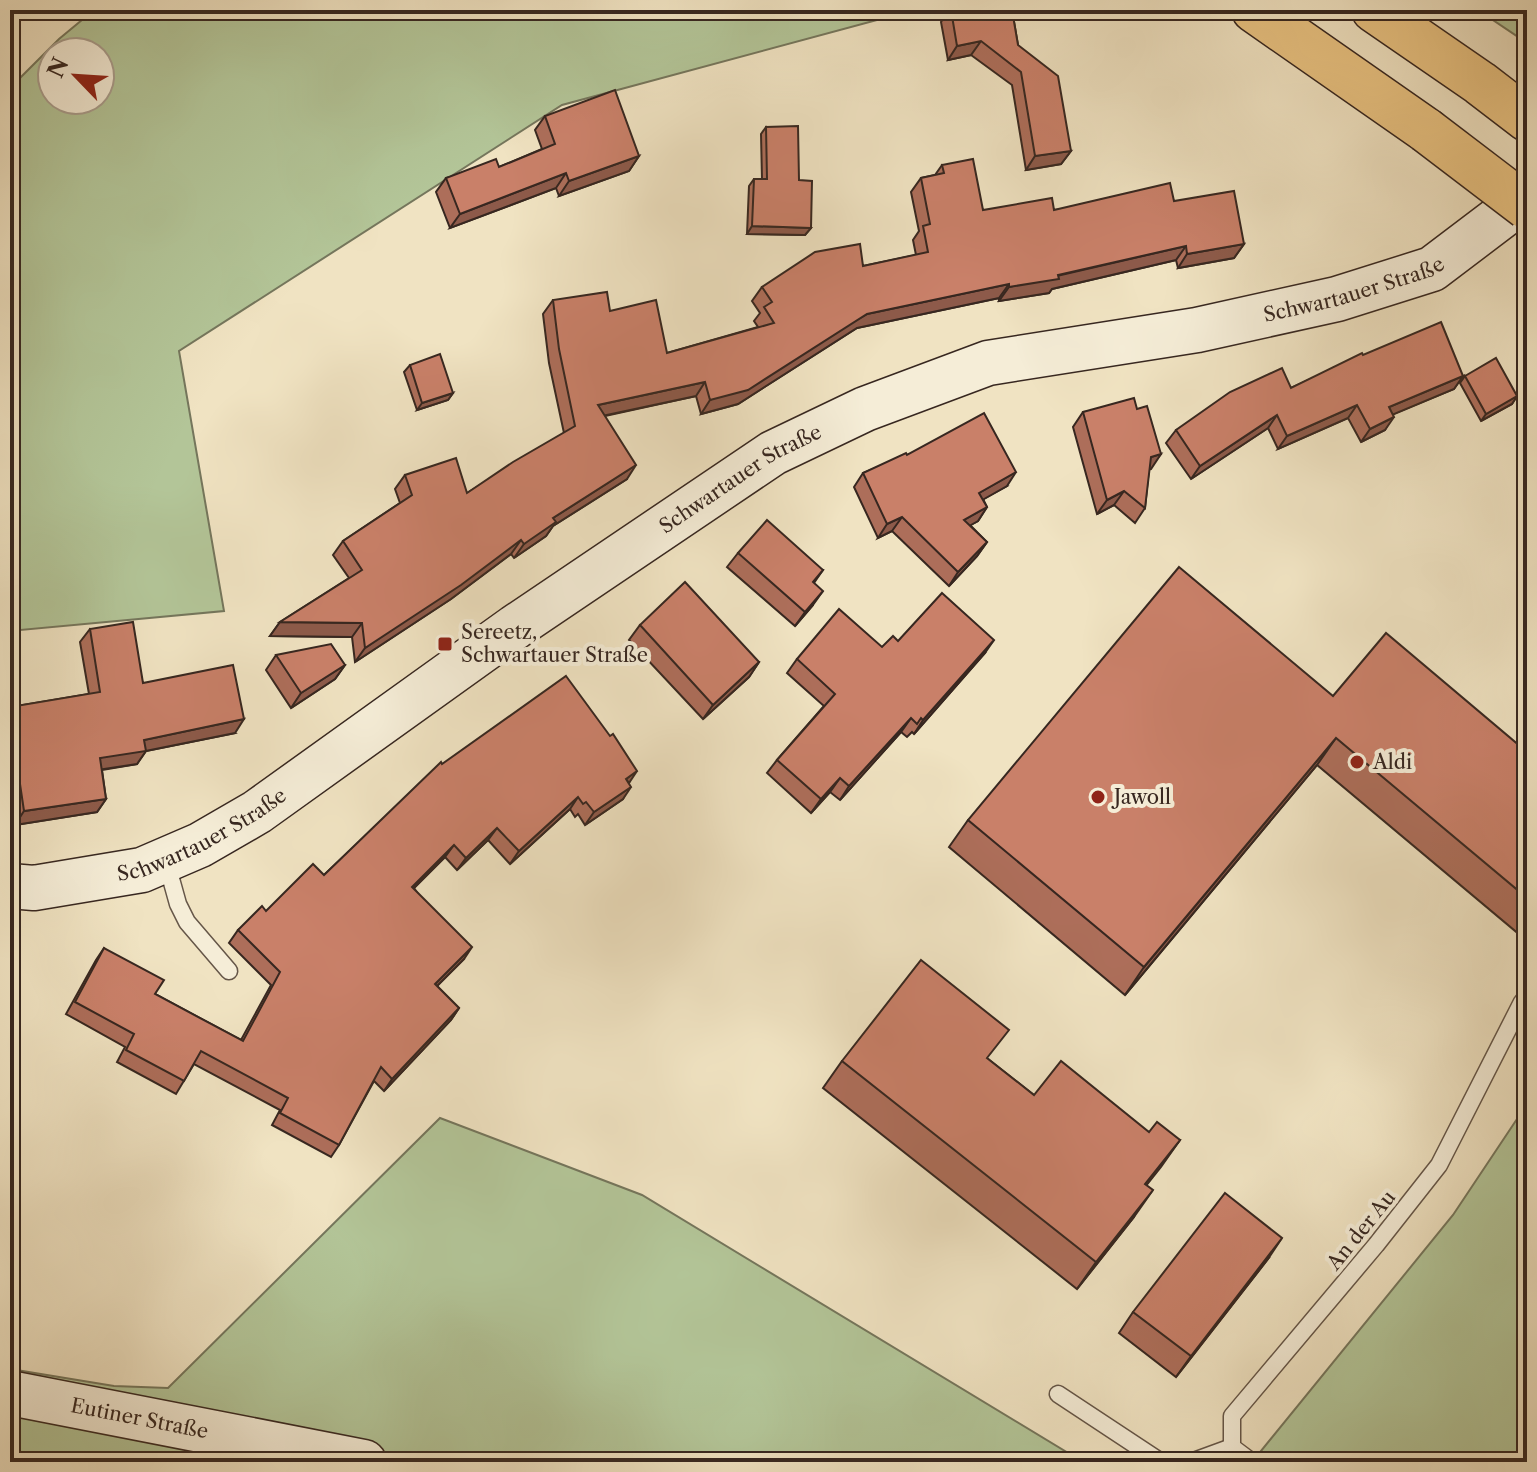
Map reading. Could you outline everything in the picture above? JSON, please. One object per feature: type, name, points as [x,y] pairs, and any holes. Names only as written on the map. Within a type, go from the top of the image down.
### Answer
[{"type":"highway","points":[[1254,10],[1426,130],[1527,207]]},
{"type":"highway","points":[[1374,10],[1527,119]]},
{"type":"street","name":"Schwartauer Straße","points":[[10,886],[34,888],[142,870],[200,845],[257,812],[515,627],[773,453],[865,409],[988,363],[1197,330],[1337,299],[1432,269],[1527,197]]},
{"type":"street","name":"Eutiner Straße","points":[[10,1393],[364,1462]]},
{"type":"lane","points":[[166,860],[178,904],[187,922],[229,971]]},
{"type":"lane","name":"An der Au","points":[[1232,1447],[1232,1416],[1439,1165],[1522,1002]]},
{"type":"lane","points":[[1058,1394],[1161,1462]]},
{"type":"lane","points":[[1191,1462],[1232,1447],[1252,1462]]},
{"type":"green space","points":[[94,10],[914,10],[562,105],[179,351],[224,611],[10,631],[10,88],[36,62],[36,116],[116,116],[116,36],[63,36]]},
{"type":"green space","points":[[1478,10],[1527,10],[1527,43]]},
{"type":"green space","points":[[1527,1104],[1527,1462],[1252,1462],[1453,1215]]},
{"type":"green space","points":[[440,1118],[642,1195],[1083,1462],[10,1462],[10,1369],[114,1386],[168,1388]]},
{"type":"building","points":[[951,10],[1012,10],[1018,45],[1058,76],[1071,151],[1035,156],[1021,72],[981,41],[957,46]]},
{"type":"building","points":[[615,90],[639,156],[569,181],[566,173],[460,214],[446,178],[496,159],[499,167],[555,144],[545,116]]},
{"type":"building","points":[[798,126],[799,180],[812,181],[811,228],[752,226],[754,179],[767,179],[766,127]]},
{"type":"building","points":[[973,159],[983,210],[1052,198],[1054,210],[1170,183],[1174,201],[1234,191],[1244,244],[1187,254],[1186,246],[1058,275],[1059,279],[1009,287],[1009,284],[867,314],[748,390],[710,400],[705,382],[598,405],[636,465],[553,518],[556,522],[524,544],[521,540],[461,585],[365,648],[362,623],[280,622],[362,570],[343,541],[412,495],[405,475],[456,458],[467,493],[575,426],[559,349],[553,300],[607,292],[610,311],[656,300],[667,353],[774,323],[764,307],[772,302],[762,287],[815,252],[860,244],[863,266],[928,252],[923,226],[930,224],[921,178],[944,173],[942,165]]},
{"type":"building","points":[[1441,322],[1463,376],[1389,407],[1394,417],[1370,429],[1357,405],[1287,436],[1277,415],[1200,466],[1176,430],[1230,392],[1282,368],[1291,388],[1362,353]]},
{"type":"building","points":[[440,354],[453,393],[422,403],[410,365]]},
{"type":"building","points":[[1496,358],[1517,396],[1486,414],[1465,376]]},
{"type":"building","points":[[1134,398],[1137,409],[1147,406],[1161,454],[1151,457],[1145,508],[1124,491],[1107,500],[1083,412]]},
{"type":"building","points":[[984,413],[1016,472],[979,493],[987,507],[964,520],[987,542],[958,572],[902,517],[887,524],[863,473],[907,455]]},
{"type":"building","points":[[767,520],[823,570],[813,582],[823,591],[805,612],[738,553]]},
{"type":"building","points":[[1179,567],[1333,696],[1386,633],[1527,752],[1527,898],[1336,738],[1144,967],[968,820]]},
{"type":"building","points":[[685,582],[759,662],[713,705],[640,625]]},
{"type":"building","points":[[942,593],[994,640],[923,720],[921,718],[917,724],[911,718],[849,786],[840,778],[821,799],[777,760],[835,694],[797,659],[839,609],[882,647],[893,636],[898,641]]},
{"type":"building","points":[[133,622],[143,683],[233,665],[244,719],[144,740],[146,751],[100,758],[106,799],[24,811],[16,757],[10,758],[10,707],[100,692],[90,629]]},
{"type":"building","points":[[331,644],[345,665],[301,693],[276,655]]},
{"type":"building","points":[[566,676],[610,736],[613,734],[637,771],[626,779],[631,787],[594,812],[578,797],[519,851],[497,828],[466,858],[454,845],[412,887],[472,947],[435,984],[459,1008],[392,1079],[381,1067],[339,1145],[280,1113],[288,1098],[201,1051],[184,1081],[126,1050],[134,1034],[75,1002],[104,948],[164,980],[155,994],[243,1041],[280,972],[238,930],[262,906],[266,911],[313,864],[324,875],[441,762]]},
{"type":"building","points":[[921,960],[1009,1030],[987,1058],[1034,1095],[1061,1061],[1149,1132],[1157,1122],[1180,1140],[1145,1184],[1153,1190],[1096,1262],[842,1061]]},
{"type":"building","points":[[1225,1193],[1282,1238],[1191,1356],[1133,1312]]},
{"type":"place","name":"Sereetz, Schwartauer Straße","points":[[445,644]]},
{"type":"place","name":"Aldi","points":[[1357,762]]},
{"type":"place","name":"Jawoll","points":[[1098,797]]}]
